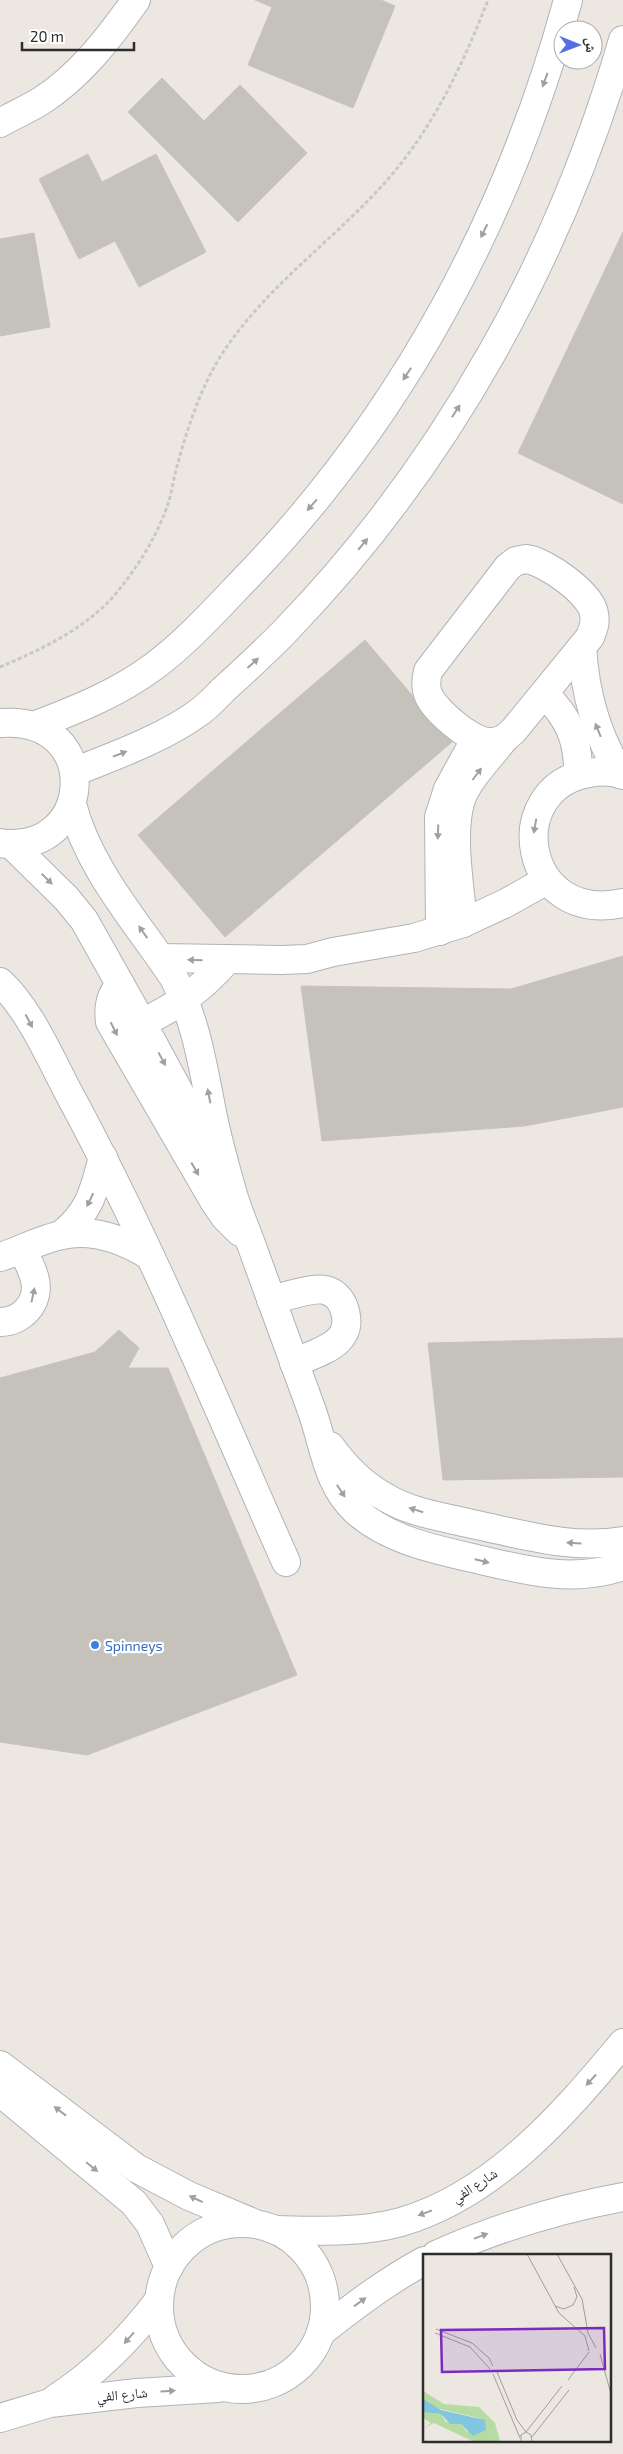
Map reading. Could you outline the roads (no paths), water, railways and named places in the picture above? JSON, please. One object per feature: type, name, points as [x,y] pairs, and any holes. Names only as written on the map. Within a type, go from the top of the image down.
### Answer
[{"type":"street","points":[[0,123],[42,100],[80,69],[112,36],[136,0]]},
{"type":"street","points":[[36,726],[87,706],[153,667],[213,613],[269,555],[322,494],[370,429],[414,362],[454,292],[490,219],[550,68],[568,0]]},
{"type":"street","points":[[74,772],[133,749],[198,713],[260,656],[318,596],[373,532],[463,400],[511,320],[548,245],[582,167],[623,40]]},
{"type":"street","points":[[451,927],[456,830],[462,798],[470,783],[504,739],[514,730],[590,637],[594,626],[594,613],[590,601],[537,560],[526,559],[516,561],[508,567],[428,671],[426,683],[429,696],[464,732],[475,740],[490,742],[504,739]]},
{"type":"street","points":[[582,647],[583,674],[590,709],[606,751],[621,775]]},
{"type":"street","points":[[544,694],[557,707],[571,730],[578,757],[578,775]]},
{"type":"street","points":[[0,723],[18,722],[36,726],[54,737],[67,752],[74,772],[72,804],[76,822],[92,857],[161,958],[185,1000],[200,1045],[214,1120],[233,1195]]},
{"type":"street","points":[[451,927],[439,817],[448,789],[475,740]]},
{"type":"street","points":[[621,775],[599,771],[578,775],[560,785],[550,795],[536,820],[533,841],[536,861],[547,880],[562,895],[581,904],[602,907],[623,903]]},
{"type":"street","points":[[6,844],[42,838],[65,818],[72,804]]},
{"type":"street","points":[[6,844],[66,898],[84,920],[142,1023],[233,1195],[318,1430],[329,1470],[340,1492],[361,1515],[373,1524],[395,1535],[433,1549],[512,1568],[553,1574],[598,1573],[623,1566]]},
{"type":"street","points":[[161,958],[281,960],[307,958],[414,938],[451,927],[506,903],[547,880]]},
{"type":"street","points":[[142,1023],[185,1000],[215,974],[228,959]]},
{"type":"street","points":[[0,982],[24,1011],[102,1156],[150,1256],[286,1562]]},
{"type":"street","points":[[120,984],[112,996],[108,1009],[110,1022],[116,1034],[214,1201],[230,1222],[250,1239]]},
{"type":"street","points":[[61,1235],[75,1224],[86,1209],[94,1193],[102,1156]]},
{"type":"street","points":[[0,1322],[18,1318],[29,1309],[35,1295],[35,1281],[11,1254],[61,1235],[80,1233],[117,1239],[150,1256]]},
{"type":"street","points":[[271,1300],[323,1290],[334,1294],[342,1301],[347,1322],[345,1333],[339,1341],[294,1363]]},
{"type":"street","points":[[318,1430],[346,1469],[386,1499],[410,1509],[545,1540],[594,1544],[623,1541]]},
{"type":"street","name":"شارع الفي","points":[[267,2227],[324,2231],[400,2222],[434,2210],[464,2194],[493,2175],[560,2114],[623,2043]]},
{"type":"street","points":[[0,2065],[136,2168],[218,2209],[267,2227],[294,2240],[308,2254],[319,2272],[325,2292],[326,2312],[321,2332],[309,2356],[284,2379],[265,2387],[245,2390],[225,2388],[209,2383],[181,2363],[164,2333],[160,2317],[161,2288],[169,2268],[181,2250],[209,2230],[236,2223],[267,2227]]},
{"type":"street","points":[[0,2092],[134,2203],[150,2224],[169,2268]]},
{"type":"street","points":[[438,2254],[480,2236],[539,2216],[623,2197]]},
{"type":"street","points":[[321,2332],[401,2274],[423,2263]]},
{"type":"street","name":"شارع الفي","points":[[50,2403],[104,2363],[141,2324],[160,2300]]},
{"type":"street","name":"شارع الفي","points":[[0,2418],[50,2403],[137,2393],[225,2388]]},
{"type":"place","name":"Spinneys","points":[[95,1645]]}]
